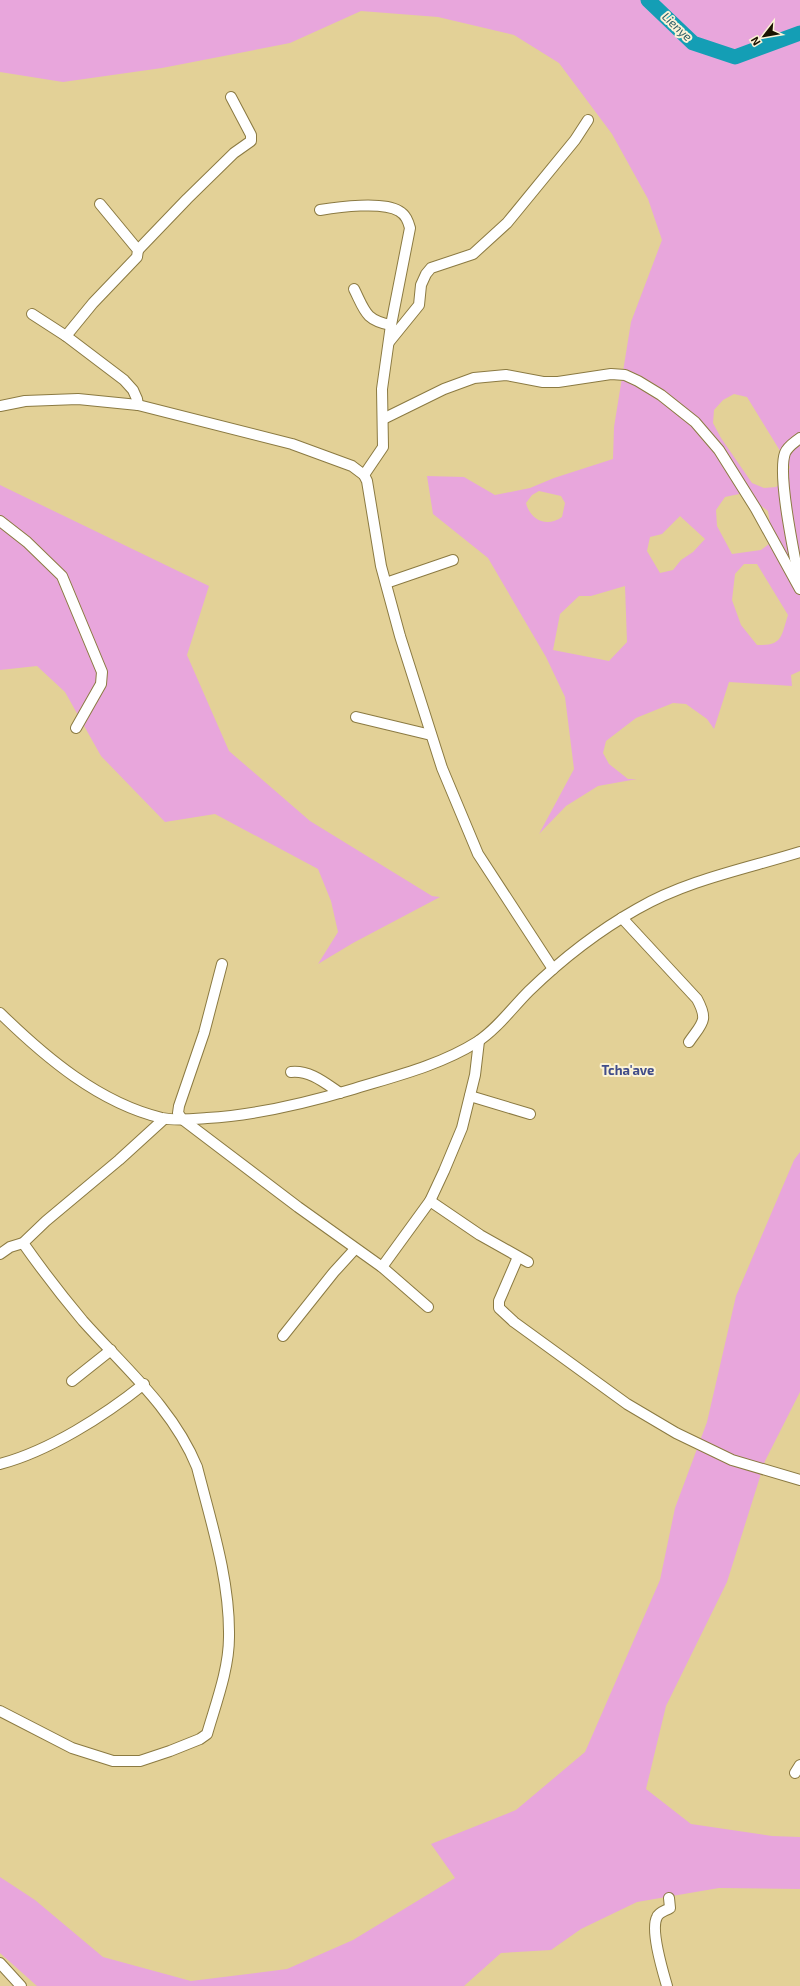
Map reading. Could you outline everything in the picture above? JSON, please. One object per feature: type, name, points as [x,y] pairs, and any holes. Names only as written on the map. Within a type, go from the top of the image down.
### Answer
[{"type":"street","points":[[66,336],[93,303],[137,257],[138,250],[234,153],[251,141],[251,135],[231,97]]},
{"type":"street","points":[[389,342],[419,305],[421,285],[428,271],[440,264],[473,254],[508,222],[575,140],[588,120]]},
{"type":"street","points":[[100,204],[138,250]]},
{"type":"street","points":[[320,210],[356,206],[391,208],[398,210],[408,221],[410,228],[391,324],[382,389],[383,447],[364,475]]},
{"type":"street","points":[[354,289],[371,319],[376,322],[391,324]]},
{"type":"street","points":[[32,314],[66,336],[124,380],[133,390],[138,405]]},
{"type":"street","points":[[383,419],[444,389],[474,378],[506,375],[543,382],[558,382],[611,374],[625,375],[638,380],[662,395],[695,422],[719,450],[756,509],[800,588]]},
{"type":"street","points":[[0,406],[25,401],[78,399],[138,405],[292,444],[352,466],[364,475],[367,481],[386,583],[400,636],[442,768],[478,854],[553,969]]},
{"type":"street","points":[[800,438],[789,447],[784,455],[784,469],[788,522],[800,588]]},
{"type":"street","points":[[0,521],[27,542],[62,576],[102,672],[101,684],[76,728]]},
{"type":"street","points":[[386,583],[452,560]]},
{"type":"street","points":[[356,717],[431,735]]},
{"type":"street","points":[[0,1013],[44,1055],[75,1076],[133,1108],[164,1119],[193,1120],[256,1113],[293,1106],[340,1093],[438,1061],[479,1040],[553,969],[622,918],[669,893],[800,852]]},
{"type":"street","points":[[622,918],[697,999],[704,1012],[704,1021],[689,1042]]},
{"type":"street","points":[[222,964],[204,1033],[179,1106],[178,1113],[182,1119],[355,1249],[382,1267],[428,1307]]},
{"type":"street","points":[[382,1267],[430,1202],[462,1128],[478,1059],[479,1040]]},
{"type":"street","points":[[291,1072],[300,1071],[309,1074],[340,1093]]},
{"type":"street","points":[[470,1096],[530,1114]]},
{"type":"street","points":[[0,1254],[10,1247],[23,1243],[46,1221],[119,1160],[164,1119]]},
{"type":"street","points":[[430,1202],[480,1235],[528,1262]]},
{"type":"street","points":[[0,1711],[72,1748],[113,1761],[140,1761],[200,1739],[207,1734],[223,1675],[229,1637],[226,1590],[197,1467],[190,1450],[179,1431],[144,1384],[83,1321],[23,1243]]},
{"type":"street","points":[[283,1336],[334,1272],[355,1249]]},
{"type":"street","points":[[518,1257],[499,1301],[499,1308],[514,1322],[627,1404],[676,1433],[732,1460],[800,1480]]},
{"type":"street","points":[[72,1381],[111,1350]]},
{"type":"street","points":[[0,1464],[42,1448],[73,1432],[123,1401],[144,1384]]},
{"type":"street","points":[[667,1986],[660,1962],[655,1934],[655,1923],[657,1917],[670,1908],[669,1898]]},
{"type":"street","points":[[0,1963],[20,1986]]},
{"type":"shaded area","points":[[0,0],[800,0],[800,671],[791,675],[792,686],[729,682],[714,729],[707,719],[686,704],[673,703],[636,718],[606,741],[603,753],[609,764],[628,779],[637,779],[598,786],[566,806],[539,834],[574,769],[565,697],[546,657],[488,558],[433,514],[427,476],[464,477],[495,495],[530,488],[554,478],[613,459],[614,427],[631,322],[662,240],[648,199],[612,134],[559,63],[514,35],[438,17],[361,11],[290,43],[162,68],[63,82],[0,72]],"holes":[[[734,394],[747,397],[790,467],[786,478],[776,487],[764,488],[752,483],[721,438],[713,423],[714,410],[723,400]],[[539,491],[561,496],[565,503],[562,517],[551,522],[545,522],[535,518],[531,514],[526,503],[532,495]],[[744,493],[768,511],[773,541],[761,550],[732,554],[717,526],[716,510],[725,497]],[[680,516],[705,539],[693,552],[681,560],[673,570],[660,573],[647,551],[650,537],[662,534]],[[744,564],[757,564],[788,615],[780,638],[772,644],[757,645],[741,625],[732,600],[735,574]],[[625,586],[627,642],[609,661],[553,650],[560,614],[579,596],[591,596]]]},
{"type":"shaded area","points":[[0,485],[209,586],[187,655],[229,751],[310,821],[432,896],[440,897],[353,943],[318,964],[338,932],[331,901],[318,869],[215,814],[165,822],[101,756],[65,692],[37,666],[0,670]]},
{"type":"shaded area","points":[[800,1152],[800,1392],[765,1461],[727,1582],[666,1706],[646,1789],[691,1824],[772,1836],[800,1837],[800,1889],[719,1888],[637,1902],[581,1929],[551,1950],[501,1953],[464,1986],[37,1986],[0,1953],[0,1877],[35,1900],[103,1957],[191,1981],[287,1969],[353,1940],[455,1878],[431,1844],[516,1810],[585,1752],[660,1580],[675,1508],[707,1422],[736,1296],[794,1160]]},
{"type":"waterway","name":"Lienye","points":[[648,0],[693,43],[735,57],[800,33]]},
{"type":"district","name":"Tcha'ave","points":[[628,1070]]}]
